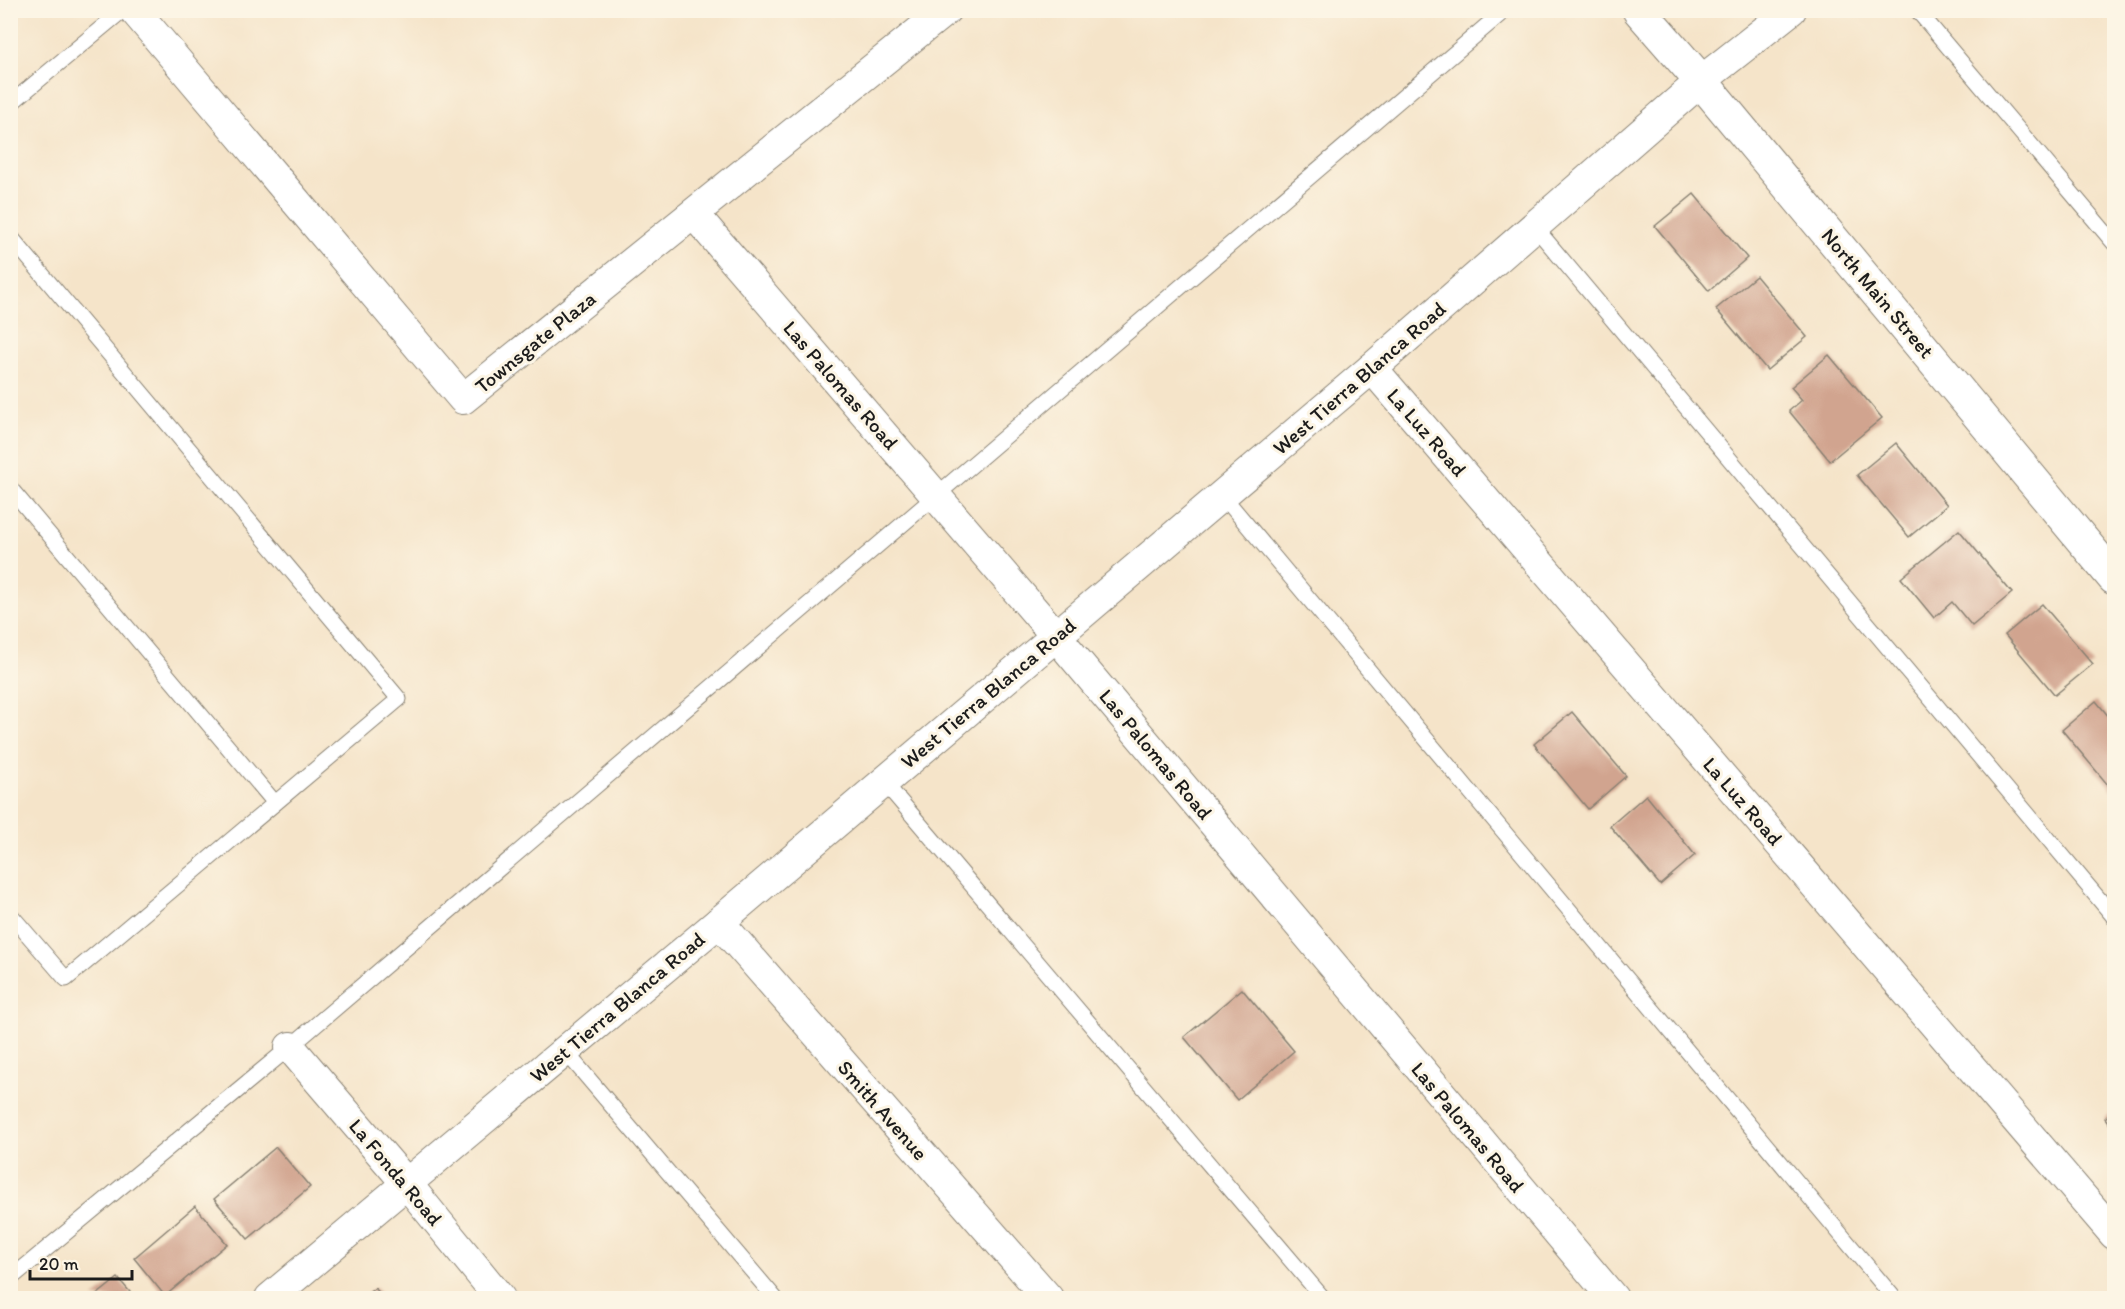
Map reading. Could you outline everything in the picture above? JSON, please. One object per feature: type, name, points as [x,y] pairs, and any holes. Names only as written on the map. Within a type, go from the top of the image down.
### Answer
[{"type":"street","name":"Townsgate Plaza","points":[[134,10],[463,399],[946,10]]},
{"type":"street","name":"North Main Street","points":[[1639,10],[1701,81],[2115,578]]},
{"type":"street","name":"West Tierra Blanca Road","points":[[270,1299],[1372,368],[1701,81],[1791,10]]},
{"type":"street","name":"Las Palomas Road","points":[[694,214],[1056,636],[1612,1299]]},
{"type":"street","name":"La Luz Road","points":[[1372,368],[2115,1234]]},
{"type":"street","name":"Smith Avenue","points":[[718,922],[1047,1299]]},
{"type":"street","name":"La Fonda Road","points":[[290,1047],[500,1299]]},
{"type":"lane","points":[[10,104],[123,10]]},
{"type":"lane","points":[[10,1279],[290,1047],[1505,10]]},
{"type":"lane","points":[[1917,10],[2115,243]]},
{"type":"lane","points":[[1534,226],[2115,917]]},
{"type":"lane","points":[[10,236],[399,699],[66,980],[10,914]]},
{"type":"lane","points":[[10,488],[275,803]]},
{"type":"lane","points":[[1222,495],[1894,1299]]},
{"type":"lane","points":[[884,782],[1323,1299]]},
{"type":"lane","points":[[565,1051],[775,1299]]},
{"type":"building","points":[[1694,194],[1747,258],[1709,291],[1655,226]]},
{"type":"building","points":[[1756,276],[1807,337],[1767,370],[1716,309]]},
{"type":"building","points":[[1829,355],[1882,418],[1830,461],[1789,411],[1802,400],[1791,387]]},
{"type":"building","points":[[1896,443],[1947,505],[1909,537],[1857,475]]},
{"type":"building","points":[[1959,530],[2012,593],[1972,626],[1952,602],[1934,618],[1901,578]]},
{"type":"building","points":[[2042,604],[2093,664],[2055,695],[2005,635]]},
{"type":"building","points":[[2096,701],[2114,723],[2113,791],[2062,730]]},
{"type":"building","points":[[1572,712],[1626,776],[1588,809],[1534,744]]},
{"type":"building","points":[[1646,795],[1695,855],[1660,885],[1610,826]]},
{"type":"building","points":[[1242,989],[1294,1051],[1237,1100],[1184,1037]]},
{"type":"building","points":[[2114,1110],[2114,1130],[2105,1118]]},
{"type":"building","points":[[276,1147],[310,1187],[248,1239],[214,1199]]},
{"type":"building","points":[[195,1206],[227,1244],[165,1296],[134,1258]]},
{"type":"building","points":[[118,1278],[135,1298],[93,1298]]},
{"type":"building","points":[[375,1288],[384,1298],[362,1298]]}]
